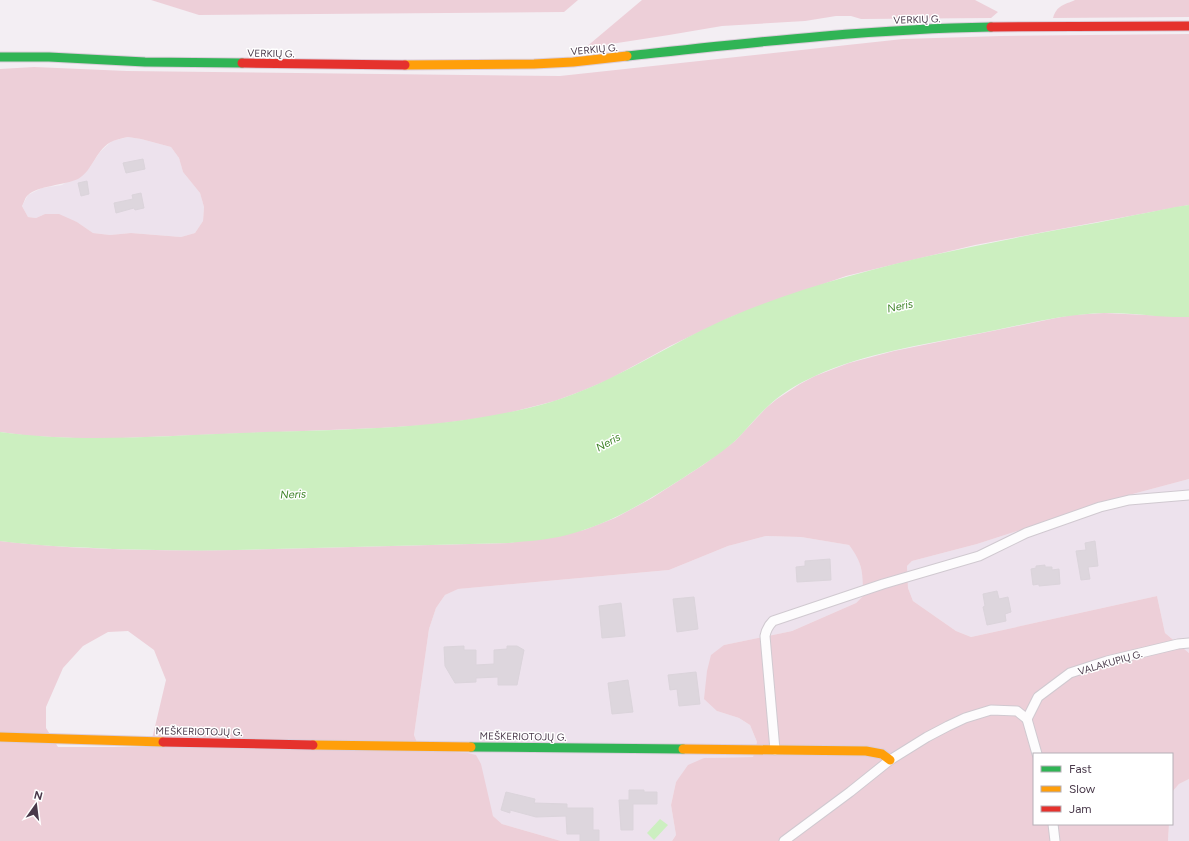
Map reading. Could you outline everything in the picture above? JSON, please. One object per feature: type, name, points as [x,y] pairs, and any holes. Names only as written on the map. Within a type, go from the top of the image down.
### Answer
[{"type":"street","name":"VERKIŲ G.","points":[[0,57],[49,57],[145,62],[394,65],[534,64],[596,60],[844,34],[904,30],[1189,26]]},
{"type":"street","points":[[775,750],[765,636],[766,630],[773,622],[883,584],[979,556],[1026,533],[1100,507],[1129,500],[1189,495]]},
{"type":"street","name":"VALAKUPIŲ G.","points":[[1027,719],[1038,697],[1070,673],[1107,661],[1178,644],[1189,643]]},
{"type":"street","points":[[784,841],[890,760],[927,737],[964,718],[991,710],[1017,711],[1027,719],[1037,753]]},
{"type":"street","name":"MEŠKERIOTOJŲ G.","points":[[0,737],[124,741],[866,751],[880,753],[887,756],[890,760]]},
{"type":"street","points":[[1053,825],[1056,841]]},
{"type":"shaded area","points":[[151,0],[578,0],[564,12],[199,15]]},
{"type":"shaded area","points":[[642,0],[975,0],[998,12],[991,18],[861,19],[851,16],[836,16],[805,21],[722,26],[585,48]]},
{"type":"shaded area","points":[[1075,0],[1189,0],[1189,17],[1053,18],[1059,8],[1064,4]]},
{"type":"shaded area","points":[[1189,34],[1189,205],[975,245],[846,276],[733,316],[670,346],[608,380],[582,391],[555,401],[500,415],[429,425],[380,428],[97,439],[30,436],[0,432],[0,69],[34,67],[127,71],[560,76],[903,39],[1001,36]],"holes":[[[128,137],[171,147],[179,158],[183,172],[200,193],[204,207],[203,221],[195,233],[181,237],[131,233],[110,235],[93,233],[77,222],[59,214],[45,214],[36,218],[28,217],[22,206],[27,196],[32,192],[78,179],[87,171],[102,149],[113,141]]]},
{"type":"shaded area","points":[[128,137],[171,147],[179,158],[183,172],[200,193],[204,207],[203,221],[195,233],[181,237],[131,233],[110,235],[93,233],[77,222],[45,214],[36,218],[28,217],[22,206],[28,195],[42,188],[62,185],[90,167],[100,152],[112,141]]},
{"type":"shaded area","points":[[1104,313],[1189,317],[1189,479],[1129,495],[977,544],[912,561],[907,566],[908,588],[913,601],[956,631],[971,637],[1157,596],[1165,633],[1189,653],[1189,779],[1179,784],[1173,791],[1173,753],[1033,753],[1033,825],[1169,825],[1168,841],[672,841],[676,835],[671,805],[676,782],[688,765],[704,758],[753,757],[757,742],[750,725],[739,718],[717,711],[704,699],[707,671],[711,655],[724,645],[792,631],[856,603],[863,596],[863,581],[860,563],[849,545],[801,537],[766,536],[728,546],[669,570],[458,589],[445,595],[436,608],[429,629],[414,735],[420,750],[468,753],[476,755],[481,764],[493,816],[502,824],[561,841],[0,841],[0,541],[118,549],[236,550],[509,543],[584,530],[615,518],[652,498],[703,465],[735,441],[766,408],[800,384],[815,376],[849,363],[894,351],[1072,315]],"holes":[[[128,631],[154,650],[166,680],[153,735],[147,747],[58,747],[46,728],[46,707],[63,668],[83,646],[108,632]]]},
{"type":"shaded area","points":[[1189,479],[1189,653],[1165,633],[1157,596],[971,637],[956,631],[913,601],[908,588],[907,566],[912,561],[977,544],[1129,495]]},
{"type":"shaded area","points":[[766,536],[801,537],[849,545],[858,556],[863,577],[863,596],[856,603],[792,631],[724,645],[717,711],[739,718],[750,725],[757,742],[753,757],[704,758],[676,782],[671,805],[676,835],[672,841],[561,841],[502,824],[493,816],[490,808],[420,751],[414,735],[429,629],[436,608],[445,595],[457,589],[669,570],[728,546]]},
{"type":"shaded area","points":[[1189,779],[1189,841],[1168,841],[1169,825],[1173,825],[1173,791],[1179,784]]},
{"type":"water","name":"Neris","points":[[1189,205],[1189,317],[1167,317],[1125,313],[1072,316],[894,350],[854,361],[808,379],[795,386],[770,404],[729,446],[669,487],[628,511],[598,525],[560,537],[509,543],[221,550],[113,549],[0,541],[0,432],[60,437],[120,438],[397,427],[474,419],[551,402],[575,394],[622,373],[712,325],[774,300],[814,286],[855,274],[937,254]]},
{"type":"water","points":[[660,819],[668,825],[654,840],[647,833]]},
{"type":"building","points":[[143,159],[145,169],[126,173],[123,163]]},
{"type":"building","points":[[87,181],[89,194],[81,196],[78,183]]},
{"type":"building","points":[[141,193],[144,208],[135,210],[134,208],[116,213],[114,203],[133,199],[132,195]]},
{"type":"building","points":[[1095,541],[1098,566],[1088,567],[1090,579],[1081,580],[1076,551],[1086,550],[1085,543]]},
{"type":"building","points":[[830,559],[831,580],[797,582],[796,567],[805,566],[805,561]]},
{"type":"building","points":[[1045,565],[1045,567],[1052,567],[1052,570],[1059,569],[1060,584],[1039,586],[1039,584],[1033,585],[1031,569],[1036,568],[1036,566]]},
{"type":"building","points":[[997,591],[999,599],[1008,597],[1011,612],[1005,614],[1006,621],[987,625],[983,607],[985,606],[983,594]]},
{"type":"building","points":[[694,597],[698,629],[677,632],[673,599]]},
{"type":"building","points":[[621,603],[625,636],[602,638],[599,606]]},
{"type":"building","points":[[464,646],[464,650],[476,650],[476,665],[494,664],[494,650],[507,649],[507,646],[517,646],[524,650],[517,685],[498,685],[498,677],[476,678],[476,682],[455,683],[445,666],[444,647]]},
{"type":"building","points":[[696,672],[700,704],[679,706],[677,689],[670,690],[668,675]]},
{"type":"building","points":[[628,680],[633,712],[612,714],[608,683]]},
{"type":"building","points":[[629,790],[657,792],[657,804],[633,804],[633,830],[621,830],[619,800],[629,800]]},
{"type":"building","points":[[506,792],[535,799],[534,803],[567,804],[567,808],[593,808],[593,830],[599,830],[599,841],[580,841],[580,834],[567,834],[566,816],[536,817],[510,810],[510,813],[501,810]]},
{"type":"traffic: fast","points":[[627,56],[854,34],[945,28],[991,27]]},
{"type":"traffic: fast","points":[[0,57],[49,57],[145,62],[242,63]]},
{"type":"traffic: fast","points":[[471,747],[683,749]]},
{"type":"traffic: slow","points":[[405,65],[534,64],[573,62],[627,56]]},
{"type":"traffic: slow","points":[[0,737],[163,742]]},
{"type":"traffic: slow","points":[[313,745],[471,747]]},
{"type":"traffic: slow","points":[[683,749],[866,751],[882,754],[890,760]]},
{"type":"traffic: jam","points":[[991,27],[1189,26]]},
{"type":"traffic: jam","points":[[242,63],[405,65]]},
{"type":"traffic: jam","points":[[163,742],[313,745]]}]
